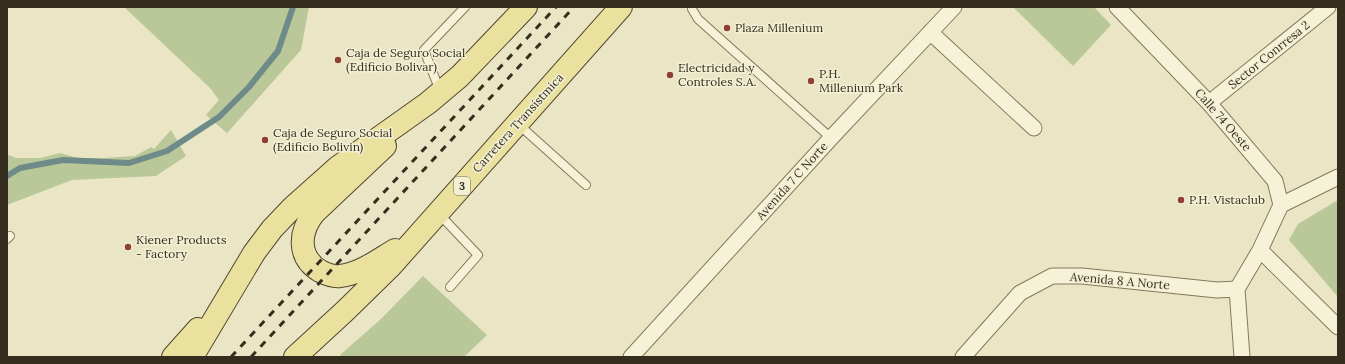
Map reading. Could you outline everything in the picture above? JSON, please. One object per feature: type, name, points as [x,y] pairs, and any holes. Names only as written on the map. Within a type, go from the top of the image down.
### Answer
[{"type":"main road","points":[[417,237],[362,270],[353,274],[338,276],[330,275],[315,268],[305,256],[302,244],[304,231],[314,213],[480,57],[526,7]]},
{"type":"main road","name":"Carretera Transístmica","points":[[295,357],[370,287],[417,237],[621,7]]},
{"type":"main road","points":[[192,357],[254,253],[272,229],[292,208],[338,167],[435,98]]},
{"type":"main road","points":[[173,357],[229,294]]},
{"type":"street","name":"Avenida 7 C Norte","points":[[631,357],[830,138],[954,7]]},
{"type":"street","name":"Calle 74 Oeste","points":[[1117,7],[1209,103],[1275,181],[1281,205]]},
{"type":"street","name":"Sector Conrresa 2","points":[[1209,103],[1328,7]]},
{"type":"street","points":[[930,32],[1034,128]]},
{"type":"street","points":[[1242,357],[1237,289],[1260,250],[1281,205],[1338,177]]},
{"type":"street","points":[[1260,250],[1338,327]]},
{"type":"street","name":"Avenida 8 A Norte","points":[[963,357],[1020,292],[1052,276],[1082,276],[1217,290],[1237,289]]},
{"type":"lane","points":[[435,98],[424,50],[465,7]]},
{"type":"lane","points":[[691,8],[698,19],[830,138]]},
{"type":"lane","points":[[518,124],[586,185]]},
{"type":"lane","points":[[438,214],[478,255],[450,287]]},
{"type":"green space","points":[[124,7],[309,7],[301,50],[227,133],[206,115],[219,100],[210,88]]},
{"type":"green space","points":[[1013,7],[1094,7],[1111,25],[1073,66]]},
{"type":"green space","points":[[171,130],[186,156],[156,176],[72,180],[7,205],[7,157],[9,155],[16,158],[40,158],[60,153],[78,158],[135,156],[151,147],[154,149]]},
{"type":"green space","points":[[1338,200],[1338,297],[1289,240],[1298,224]]},
{"type":"green space","points":[[423,276],[487,335],[464,357],[342,357],[340,355],[382,318]]},
{"type":"waterway","points":[[7,176],[20,168],[63,160],[129,163],[167,151],[219,117],[249,87],[278,51],[293,7]]},
{"type":"railway","points":[[231,357],[556,7]]},
{"type":"railway","points":[[251,357],[574,7]]},
{"type":"place","name":"Plaza Millenium","points":[[727,28]]},
{"type":"place","name":"Caja de Seguro Social (Edificio Bolivar)","points":[[338,60]]},
{"type":"place","name":"Electricidad y Controles S.A.","points":[[670,75]]},
{"type":"place","name":"P.H. Millenium Park","points":[[811,81]]},
{"type":"place","name":"Caja de Seguro Social (Edificio Bolivin)","points":[[265,140]]},
{"type":"place","name":"P.H. Vistaclub","points":[[1181,200]]},
{"type":"place","name":"Kiener Products - Factory","points":[[128,247]]}]
